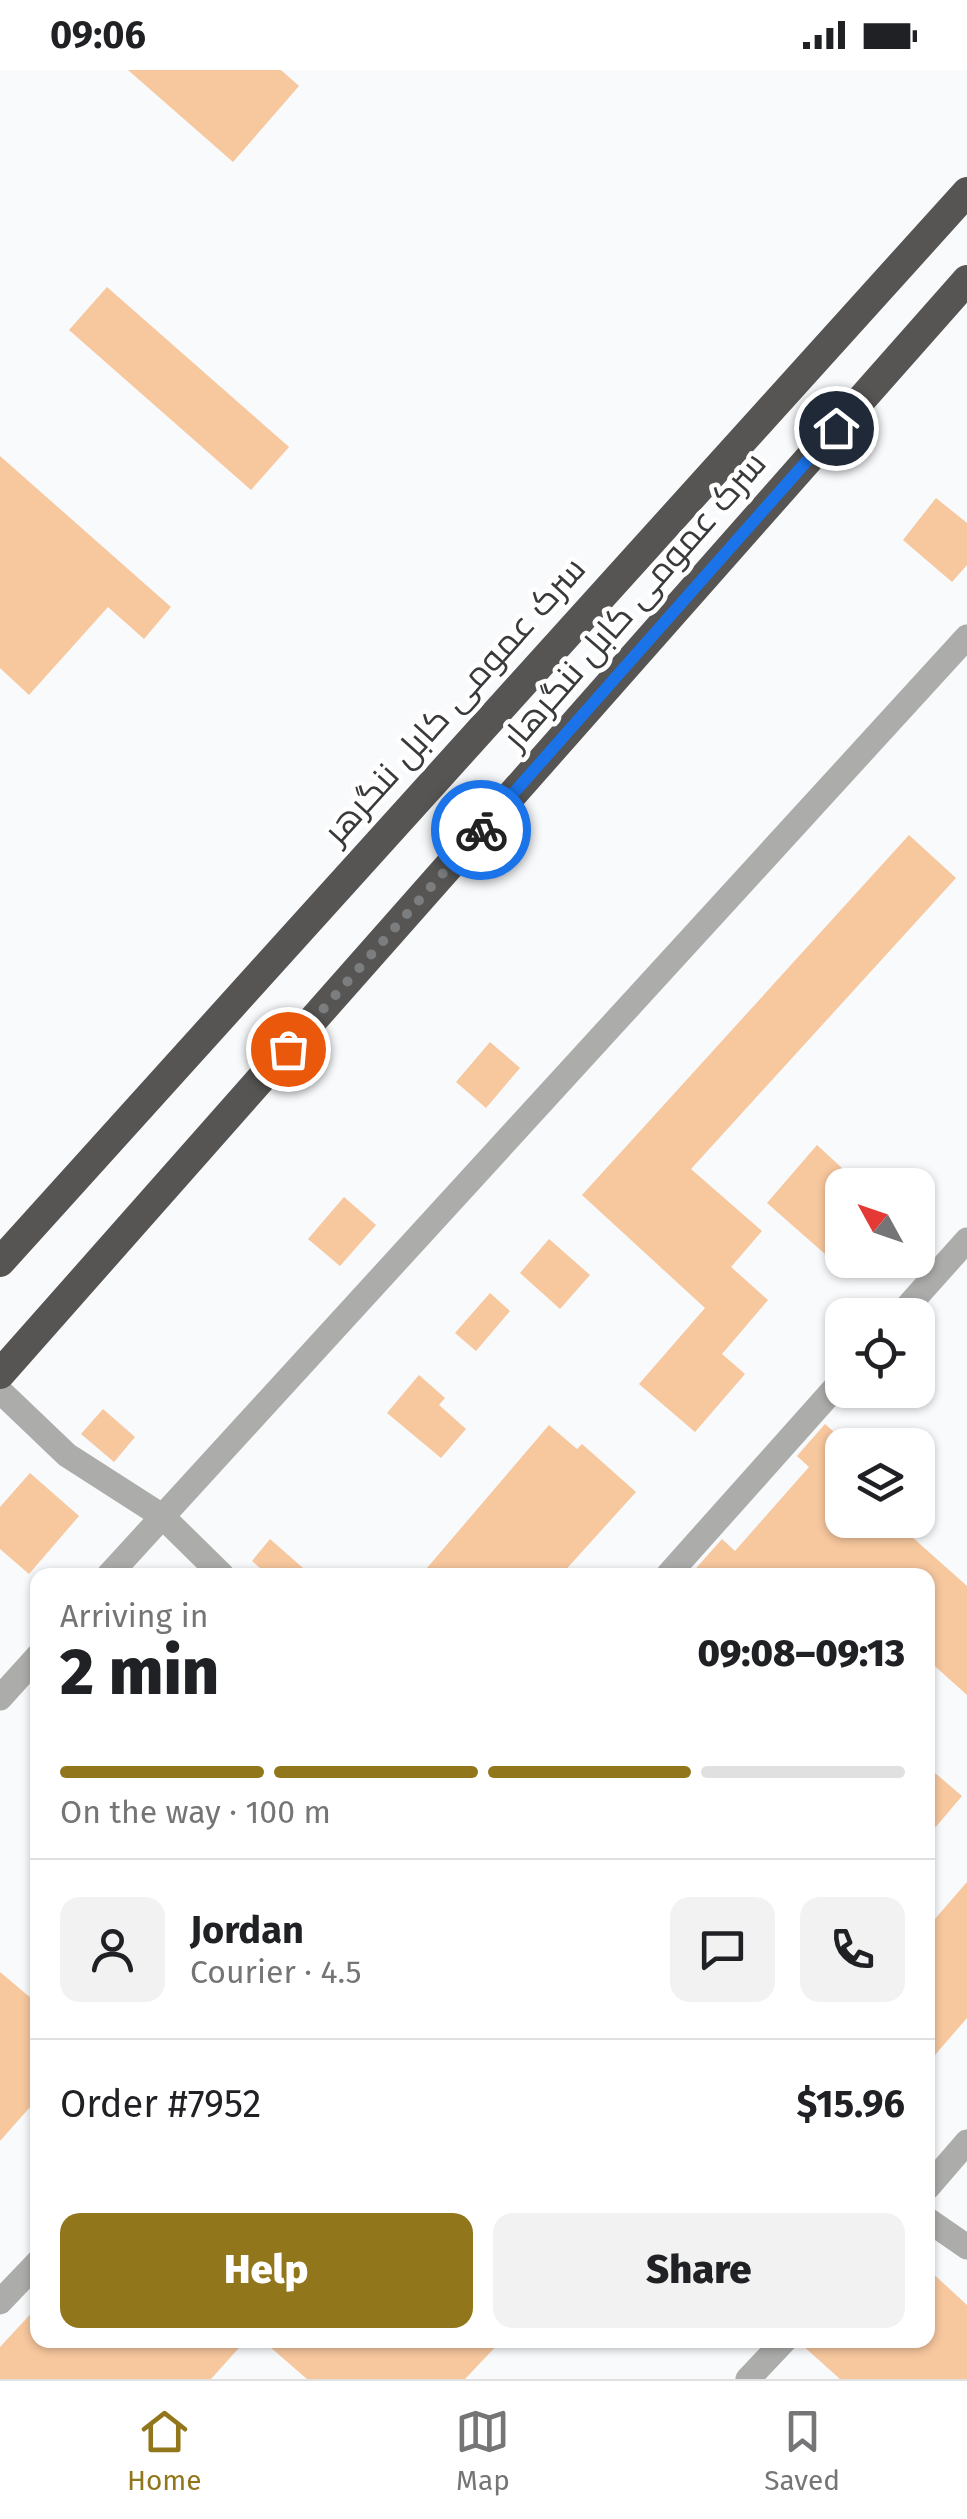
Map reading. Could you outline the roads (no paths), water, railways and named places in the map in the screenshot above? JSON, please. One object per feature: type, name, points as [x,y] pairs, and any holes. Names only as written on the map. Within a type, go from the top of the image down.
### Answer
[{"type":"highway","name":"سرک عمومی کابل ننگرهر","points":[[0,1262],[967,192]]},
{"type":"highway","name":"سرک عمومی کابل ننگرهار","points":[[0,1374],[967,280]]},
{"type":"lane","points":[[116,1568],[967,637]]},
{"type":"lane","points":[[915,1298],[967,1240]]},
{"type":"lane","points":[[0,1391],[67,1455],[162,1516],[215,1568]]},
{"type":"lane","points":[[674,1568],[825,1399]]},
{"type":"lane","points":[[0,1698],[30,1665]]},
{"type":"lane","points":[[935,2179],[967,2142]]},
{"type":"lane","points":[[935,2225],[967,2248]]},
{"type":"lane","points":[[0,2302],[30,2270]]},
{"type":"lane","points":[[748,2379],[777,2348]]}]
